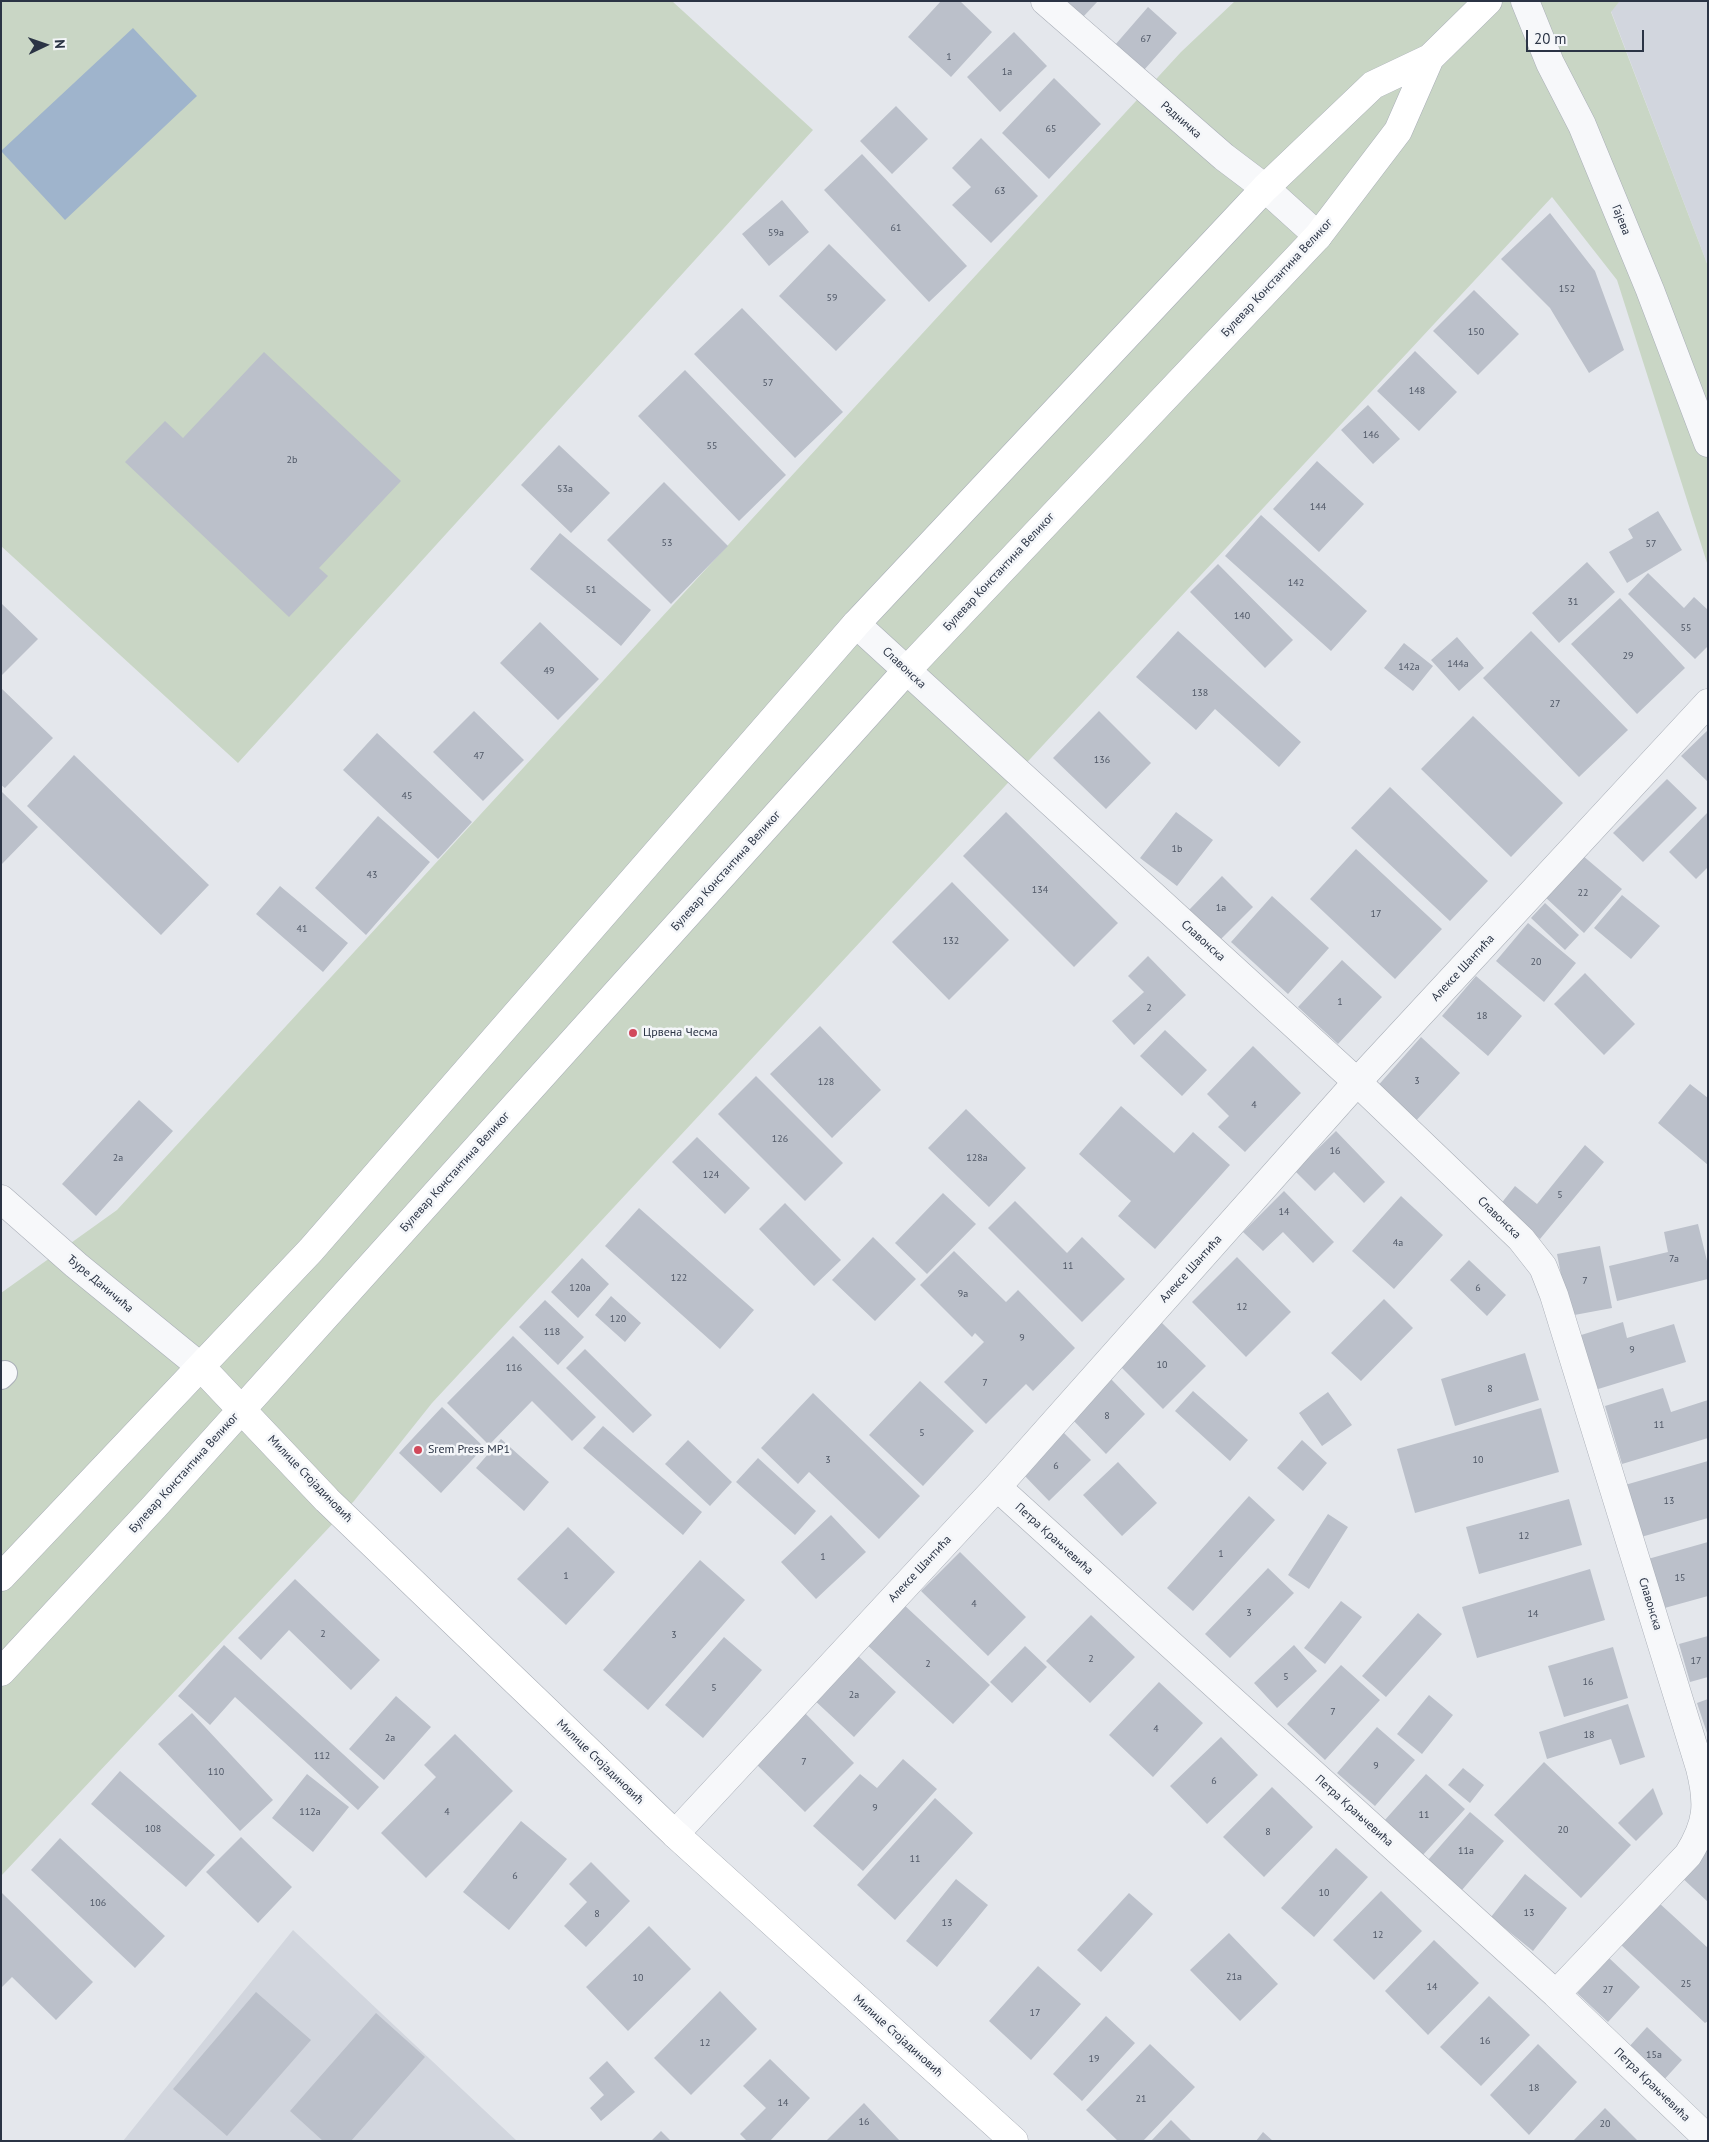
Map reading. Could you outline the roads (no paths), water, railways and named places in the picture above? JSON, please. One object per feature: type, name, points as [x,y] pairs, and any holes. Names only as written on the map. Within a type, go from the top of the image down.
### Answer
[{"type":"main road","name":"Булевар Константина Великог","points":[[1,1577],[311,1250],[856,624],[1264,188],[1373,85],[1430,58],[1488,1]]},
{"type":"main road","name":"Булевар Константина Великог","points":[[1,1672],[242,1409],[907,670],[1318,236],[1398,131],[1430,58]]},
{"type":"main road","name":"Милице Стојадиновић","points":[[201,1367],[327,1500],[675,1834],[1014,2141]]},
{"type":"street","name":"Радничка","points":[[1045,1],[1318,236]]},
{"type":"street","name":"Гајева","points":[[1525,1],[1550,62],[1582,124],[1650,290],[1708,443]]},
{"type":"street","name":"Славонска","points":[[856,624],[1357,1082],[1521,1239],[1542,1267],[1554,1295],[1705,1787],[1707,1804],[1705,1819],[1699,1837],[1688,1855],[1556,1994]]},
{"type":"street","name":"Алексе Шантића","points":[[675,1834],[996,1487],[1357,1082],[1708,703]]},
{"type":"street","name":"Ђуре Даничића","points":[[1,1199],[76,1265],[201,1367]]},
{"type":"street","name":"Петра Крањчевића","points":[[996,1487],[1556,1994],[1708,2139]]},
{"type":"water","points":[[133,28],[197,96],[65,220],[1,151]]},
{"type":"place","name":"Црвена Чесма","points":[[633,1033]]},
{"type":"place","name":"Srem Press MP1","points":[[418,1450]]}]
